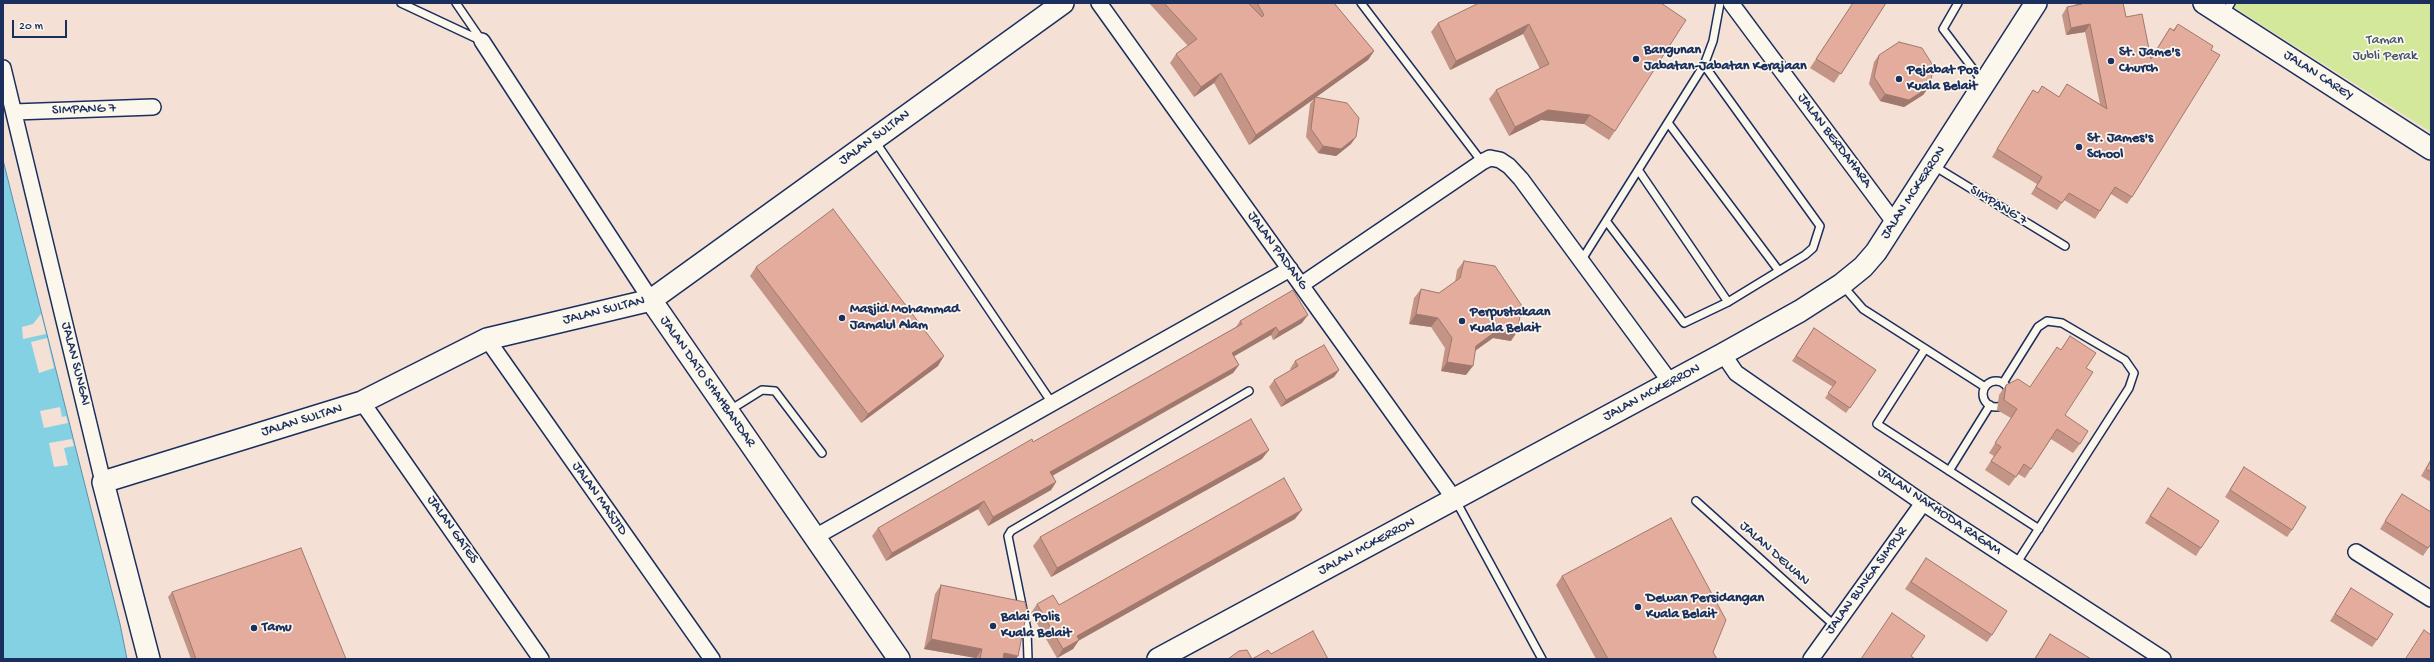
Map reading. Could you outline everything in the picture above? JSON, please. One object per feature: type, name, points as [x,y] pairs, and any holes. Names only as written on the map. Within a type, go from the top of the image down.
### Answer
[{"type":"street","name":"JALAN SULTAN","points":[[104,482],[362,402],[487,339],[651,300],[1063,3]]},
{"type":"street","name":"JALAN PADANG","points":[[1099,3],[1455,500]]},
{"type":"street","name":"JALAN BERDAHARA","points":[[1731,3],[1894,222]]},
{"type":"street","name":"JALAN MCKERRON","points":[[1158,659],[1671,383],[1800,311],[1842,284],[1870,260],[2036,3]]},
{"type":"street","name":"JALAN CAREY","points":[[2204,3],[2228,9],[2431,149]]},
{"type":"street","name":"JALAN DATO SHAHBANDAR","points":[[482,41],[651,300],[899,659]]},
{"type":"street","name":"JALAN SUNGAI","points":[[3,68],[104,482],[149,659]]},
{"type":"street","name":"SIMPANG 7","points":[[14,112],[153,107]]},
{"type":"street","points":[[1301,285],[1482,162],[1490,158],[1500,160],[1509,166],[1522,179],[1671,383]]},
{"type":"street","points":[[815,537],[1290,269]]},
{"type":"street","name":"JALAN MASJID","points":[[487,339],[712,659]]},
{"type":"street","name":"JALAN NAKHODA RAGAM","points":[[1723,354],[1736,374],[1923,503],[2163,659]]},
{"type":"street","name":"JALAN GATES","points":[[362,402],[541,659]]},
{"type":"street","name":"JALAN BUNGA SIMPUR","points":[[1811,659],[1923,503]]},
{"type":"street","points":[[2356,552],[2431,599]]},
{"type":"lane","points":[[401,3],[482,41]]},
{"type":"lane","points":[[456,3],[482,41]]},
{"type":"lane","points":[[1361,3],[1482,162]]},
{"type":"lane","points":[[1582,261],[1669,124],[1704,64],[1713,41],[1720,3]]},
{"type":"lane","points":[[1958,3],[1943,29],[1984,83]]},
{"type":"lane","points":[[1607,222],[1684,323],[1728,302],[1805,256],[1812,248],[1820,226],[1704,64]]},
{"type":"lane","points":[[1669,124],[1779,271]]},
{"type":"lane","points":[[874,139],[1052,403]]},
{"type":"lane","name":"SIMPANG 7","points":[[1932,165],[2065,246]]},
{"type":"lane","points":[[1639,171],[1728,302]]},
{"type":"lane","points":[[1842,284],[1863,309],[1985,387]]},
{"type":"lane","points":[[2003,383],[2038,327],[2047,321],[2062,323],[2125,360],[2134,374],[2129,388],[2016,564]]},
{"type":"lane","points":[[1925,349],[1877,424],[2039,529]]},
{"type":"lane","points":[[1995,381],[2003,383],[2010,394],[2007,403],[1999,407],[1990,405],[1984,399],[1985,387],[1995,381]]},
{"type":"lane","points":[[728,411],[762,390],[775,390],[822,453]]},
{"type":"lane","points":[[1028,659],[1027,630],[1008,536],[1011,531],[1249,391]]},
{"type":"lane","points":[[1949,471],[1990,405]]},
{"type":"lane","points":[[1455,500],[1542,659]]},
{"type":"lane","name":"JALAN DEWAN","points":[[1696,501],[1835,626]]},
{"type":"green space","name":"Taman Jubli Perak","points":[[2227,3],[2431,3],[2431,132]]},
{"type":"water","points":[[3,160],[120,624],[127,659],[3,659]]},
{"type":"pier","points":[[41,314],[46,334],[23,339],[22,327],[33,324]]},
{"type":"pier","points":[[47,338],[54,368],[39,373],[31,342]]},
{"type":"pier","points":[[60,407],[62,417],[66,416],[68,423],[44,428],[40,411]]},
{"type":"pier","points":[[72,439],[74,446],[64,448],[68,465],[54,467],[49,443]]},
{"type":"building","points":[[1164,3],[1248,3],[1262,17],[1264,15],[1257,3],[1334,3],[1374,51],[1256,135],[1221,73],[1201,87],[1176,54],[1197,39]]},
{"type":"building","points":[[1479,3],[1661,3],[1686,20],[1615,131],[1590,115],[1548,110],[1515,127],[1496,90],[1549,64],[1529,24],[1456,61],[1438,23]]},
{"type":"building","points":[[1853,3],[1886,3],[1841,74],[1816,59]]},
{"type":"building","name":"St. James's School","points":[[2082,3],[2123,3],[2126,17],[2142,14],[2151,59],[2170,28],[2174,31],[2178,24],[2213,46],[2211,50],[2220,55],[2132,197],[2115,187],[2100,211],[2069,193],[2062,203],[2036,187],[2042,177],[1997,149],[2033,90],[2038,93],[2042,86],[2059,97],[2067,84],[2107,109],[2090,24],[2071,28],[2067,7]]},
{"type":"building","name":"Pejabat Pos Kuala Belait","points":[[1899,42],[1922,48],[1934,67],[1929,87],[1909,100],[1885,94],[1874,77],[1879,55]]},
{"type":"building","points":[[1315,97],[1347,103],[1359,118],[1356,137],[1341,149],[1323,146],[1311,129]]},
{"type":"building","points":[[833,209],[944,356],[868,414],[756,267]]},
{"type":"building","name":"Perpustakaan Kuala Belait","points":[[1464,261],[1495,266],[1522,306],[1517,332],[1500,328],[1476,346],[1473,366],[1447,362],[1452,338],[1438,318],[1416,314],[1421,289],[1439,293],[1460,278]]},
{"type":"building","points":[[1293,290],[1308,315],[1279,332],[1276,327],[1232,353],[1239,365],[1050,472],[1056,482],[993,517],[984,501],[892,553],[878,528],[1032,439],[1033,442],[1242,324],[1240,321]]},
{"type":"building","points":[[1814,328],[1876,370],[1850,408],[1828,393],[1836,382],[1796,356]]},
{"type":"building","points":[[2070,336],[2096,353],[2086,368],[2093,372],[2065,415],[2088,431],[2080,444],[2057,429],[2031,469],[2024,464],[2016,477],[1991,461],[2001,447],[1995,443],[2017,409],[2004,400],[2006,385],[2018,379],[2030,387],[2057,347],[2061,350]]},
{"type":"building","points":[[1324,345],[1339,370],[1286,400],[1274,380],[1298,366],[1295,361]]},
{"type":"building","points":[[1251,419],[1269,450],[1057,568],[1040,537]]},
{"type":"building","points":[[2431,460],[2431,472],[2426,469]]},
{"type":"building","points":[[2244,467],[2306,507],[2292,530],[2230,490]]},
{"type":"building","points":[[1284,478],[1302,510],[1077,636],[1079,640],[1063,649],[1037,604],[1053,595],[1059,605]]},
{"type":"building","points":[[2168,488],[2219,521],[2201,548],[2150,516]]},
{"type":"building","points":[[2402,494],[2431,512],[2431,544],[2428,548],[2385,521]]},
{"type":"building","name":"Dewan Persidangan Kuala Belait","points":[[1671,518],[1726,620],[1713,652],[1717,659],[1608,659],[1562,576]]},
{"type":"building","name":"Tamu","points":[[301,548],[346,659],[196,659],[172,592]]},
{"type":"building","points":[[1926,558],[2007,611],[1992,635],[1911,582]]},
{"type":"building","name":"Balai Polis Kuala Belait","points":[[941,585],[1025,602],[1027,611],[1018,656],[1004,653],[1003,659],[980,659],[982,649],[931,639]]},
{"type":"building","points":[[2351,588],[2393,614],[2377,640],[2335,614]]},
{"type":"building","points":[[1892,613],[1925,636],[1911,656],[1915,659],[1861,659]]},
{"type":"building","points":[[2424,630],[2431,635],[2431,659],[2407,659],[2406,658]]},
{"type":"building","points":[[1313,631],[1328,659],[1252,659],[1268,650],[1271,654]]},
{"type":"building","points":[[2050,634],[2091,659],[2035,659]]},
{"type":"building","points":[[1247,650],[1252,659],[1228,659],[1239,651]]},
{"type":"place","name":"Bangunan Jabatan-Jabatan Kerajaan","points":[[1636,59]]},
{"type":"place","name":"St. Jame's Church","points":[[2111,61]]},
{"type":"place","name":"Pejabat Pos Kuala Belait","points":[[1899,79]]},
{"type":"place","name":"St. James's School","points":[[2079,147]]},
{"type":"place","name":"Masjid Mohammad Jamalul Alam","points":[[842,318]]},
{"type":"place","name":"Perpustakaan Kuala Belait","points":[[1462,321]]},
{"type":"place","name":"Dewan Persidangan Kuala Belait","points":[[1638,607]]},
{"type":"place","name":"Balai Polis Kuala Belait","points":[[993,626]]},
{"type":"place","name":"Tamu","points":[[254,628]]}]
